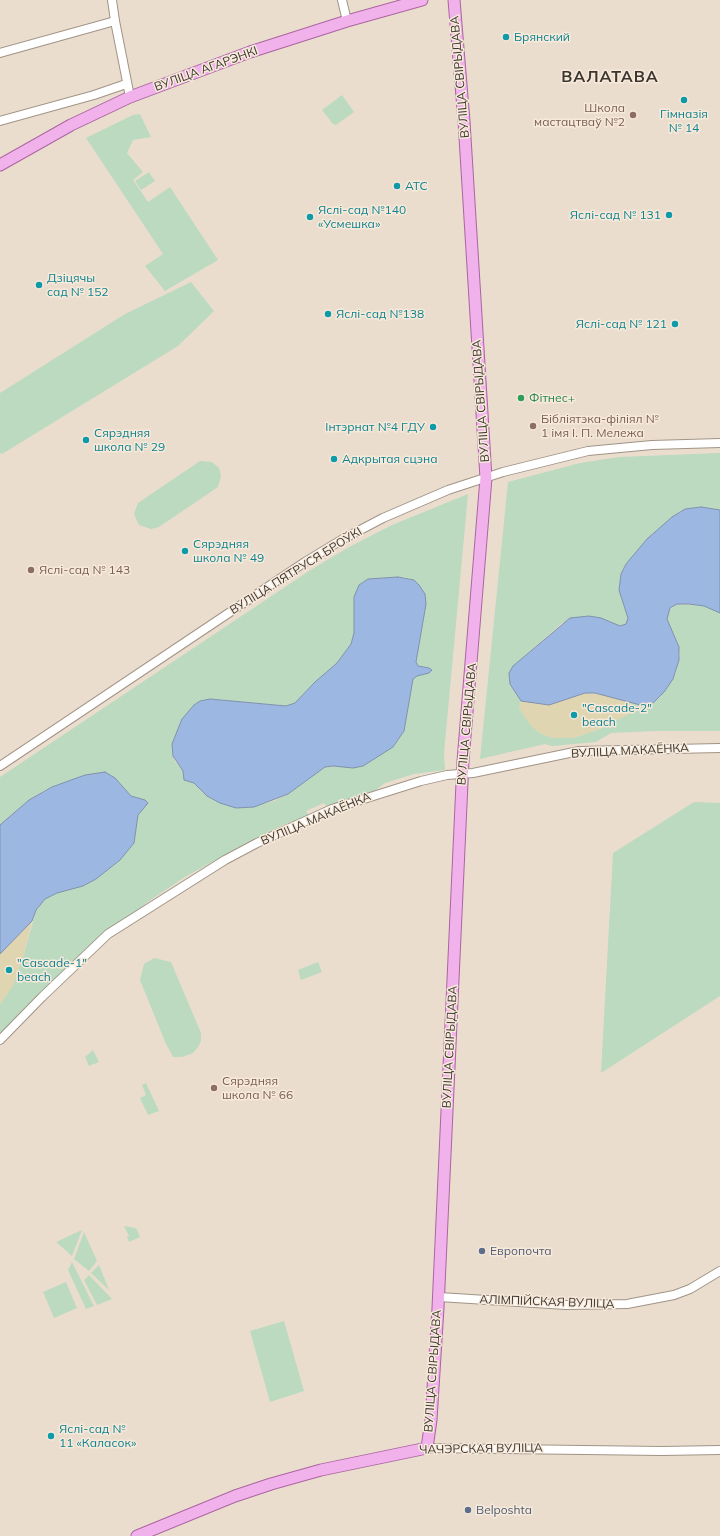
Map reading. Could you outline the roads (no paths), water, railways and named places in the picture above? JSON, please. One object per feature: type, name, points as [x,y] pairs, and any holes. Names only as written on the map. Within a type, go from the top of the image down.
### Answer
[{"type":"main road","name":"ВУЛІЦА АГАРЭНКІ","points":[[0,165],[72,125],[130,97],[250,52],[347,21],[422,0]]},
{"type":"main road","name":"ВУЛІЦА СВІРЫДАВА","points":[[427,1448],[431,1420],[439,1297],[463,775],[486,478],[465,129],[454,0]]},
{"type":"main road","name":"ЧАЧЭРСКАЯ ВУЛІЦА","points":[[136,1536],[235,1496],[271,1484],[321,1470],[427,1448]]},
{"type":"street","points":[[112,0],[126,84],[130,97]]},
{"type":"street","points":[[342,0],[347,21]]},
{"type":"street","points":[[0,53],[115,22]]},
{"type":"street","points":[[0,120],[94,95],[126,84]]},
{"type":"street","name":"ВУЛІЦА ПЯТРУСЯ БРОЎКІ","points":[[0,766],[343,539],[383,518],[448,490],[503,472],[588,451],[652,445],[720,443]]},
{"type":"street","name":"ВУЛІЦА МАКАЁНКА","points":[[0,1040],[42,997],[108,934],[209,869],[257,843],[332,810],[421,780],[447,775],[463,775],[579,751],[720,748]]},
{"type":"street","name":"АЛІМПІЙСКАЯ ВУЛІЦА","points":[[439,1297],[566,1305],[627,1304],[674,1295],[690,1289],[720,1271]]},
{"type":"street","name":"ЧАЧЭРСКАЯ ВУЛІЦА","points":[[427,1448],[662,1451],[720,1450]]},
{"type":"water","points":[[701,507],[720,510],[720,613],[704,606],[689,604],[677,604],[670,608],[667,619],[679,647],[679,660],[673,679],[664,692],[653,703],[644,706],[595,693],[585,693],[549,705],[521,701],[510,684],[509,673],[513,666],[570,618],[589,616],[601,618],[620,626],[626,624],[628,618],[619,590],[621,574],[626,564],[647,539],[672,517],[685,509]]},
{"type":"water","points":[[398,577],[414,580],[425,594],[426,604],[416,662],[418,666],[432,670],[429,673],[417,676],[413,679],[404,731],[393,747],[363,766],[353,768],[333,766],[325,767],[288,794],[254,807],[236,808],[220,803],[207,796],[194,783],[184,780],[183,771],[173,756],[172,744],[182,719],[194,705],[200,701],[210,699],[286,706],[295,703],[315,682],[337,663],[351,644],[354,633],[354,597],[359,585],[368,579]]},
{"type":"water","points":[[105,772],[115,778],[131,796],[145,800],[148,803],[138,815],[134,843],[120,860],[96,879],[83,886],[57,893],[45,899],[36,910],[32,921],[0,954],[0,825],[29,800],[52,787],[85,775]]},
{"type":"place","name":"Брянский","points":[[506,37]]},
{"type":"place","name":"Гімназія № 14","points":[[684,100]]},
{"type":"place","name":"Школа мастацтваў №2","points":[[633,115]]},
{"type":"place","name":"АТС","points":[[397,186]]},
{"type":"place","name":"Яслі-сад № 131","points":[[669,215]]},
{"type":"place","name":"Яслі-сад №140 «Усмешка»","points":[[310,217]]},
{"type":"place","name":"Дзіцячы сад № 152","points":[[39,285]]},
{"type":"place","name":"Яслі-сад №138","points":[[328,314]]},
{"type":"place","name":"Яслі-сад № 121","points":[[675,324]]},
{"type":"place","name":"Фітнес+","points":[[521,398]]},
{"type":"place","name":"Бібліятэка-філіял № 1 імя І. П. Мележа","points":[[533,426]]},
{"type":"place","name":"Інтэрнат №4 ГДУ","points":[[433,427]]},
{"type":"place","name":"Сярэдняя школа № 29","points":[[86,440]]},
{"type":"place","name":"Адкрытая сцэна","points":[[334,459]]},
{"type":"place","name":"Сярэдняя школа № 49","points":[[185,551]]},
{"type":"place","name":"Яслі-сад № 143","points":[[31,570]]},
{"type":"place","name":"\"Cascade-2\" beach","points":[[574,715]]},
{"type":"place","name":"\"Cascade-1\" beach","points":[[9,970]]},
{"type":"place","name":"Сярэдняя школа № 66","points":[[214,1088]]},
{"type":"place","name":"Европочта","points":[[482,1251]]},
{"type":"place","name":"Яслі-сад № 11 «Каласок»","points":[[51,1436]]},
{"type":"place","name":"Belposhta","points":[[468,1510]]},
{"type":"district","name":"ВАЛАТАВА","points":[[610,77]]}]
